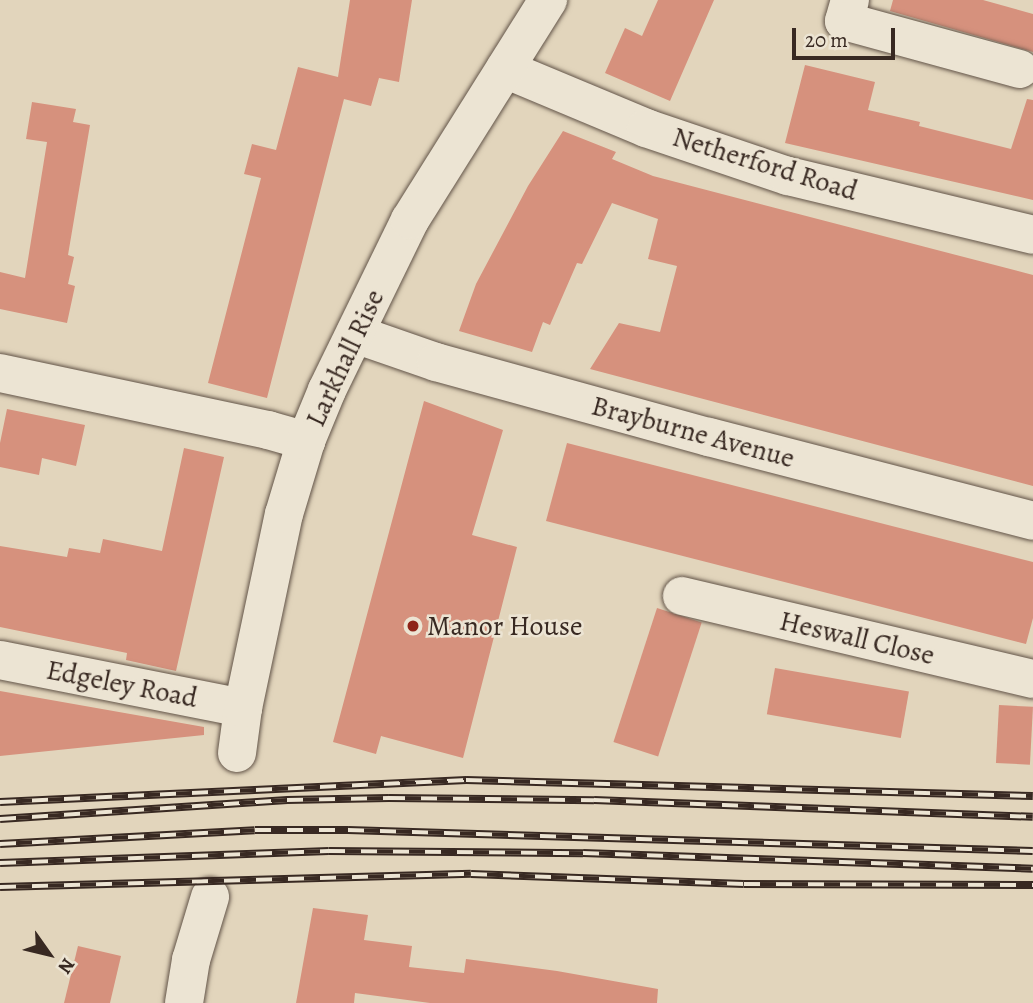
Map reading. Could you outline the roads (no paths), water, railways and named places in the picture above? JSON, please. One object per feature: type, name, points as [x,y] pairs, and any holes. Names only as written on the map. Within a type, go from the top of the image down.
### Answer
[{"type":"street","name":"Larkhall Rise","points":[[237,753],[243,708],[284,514],[306,441],[410,220],[548,0]]},
{"type":"street","points":[[850,0],[844,21],[1020,69]]},
{"type":"street","name":"Netherford Road","points":[[505,69],[646,128],[788,176],[1033,234]]},
{"type":"street","name":"Brayburne Avenue","points":[[355,334],[436,362],[658,424],[1033,521]]},
{"type":"street","points":[[0,373],[268,430],[306,441]]},
{"type":"street","name":"Heswall Close","points":[[682,596],[1033,679]]},
{"type":"street","name":"Edgeley Road","points":[[0,660],[243,708]]},
{"type":"street","points":[[184,1003],[193,952],[210,897]]},
{"type":"railway","points":[[0,802],[466,780],[1033,796]]},
{"type":"railway","points":[[0,819],[287,800],[389,798],[594,800],[1033,817]]},
{"type":"railway","points":[[0,844],[255,830],[348,830],[1033,851]]},
{"type":"railway","points":[[0,863],[329,851],[583,853],[1033,869]]},
{"type":"railway","points":[[0,887],[471,874],[744,884],[1033,885]]},
{"type":"place","name":"Manor House","points":[[413,626]]}]
